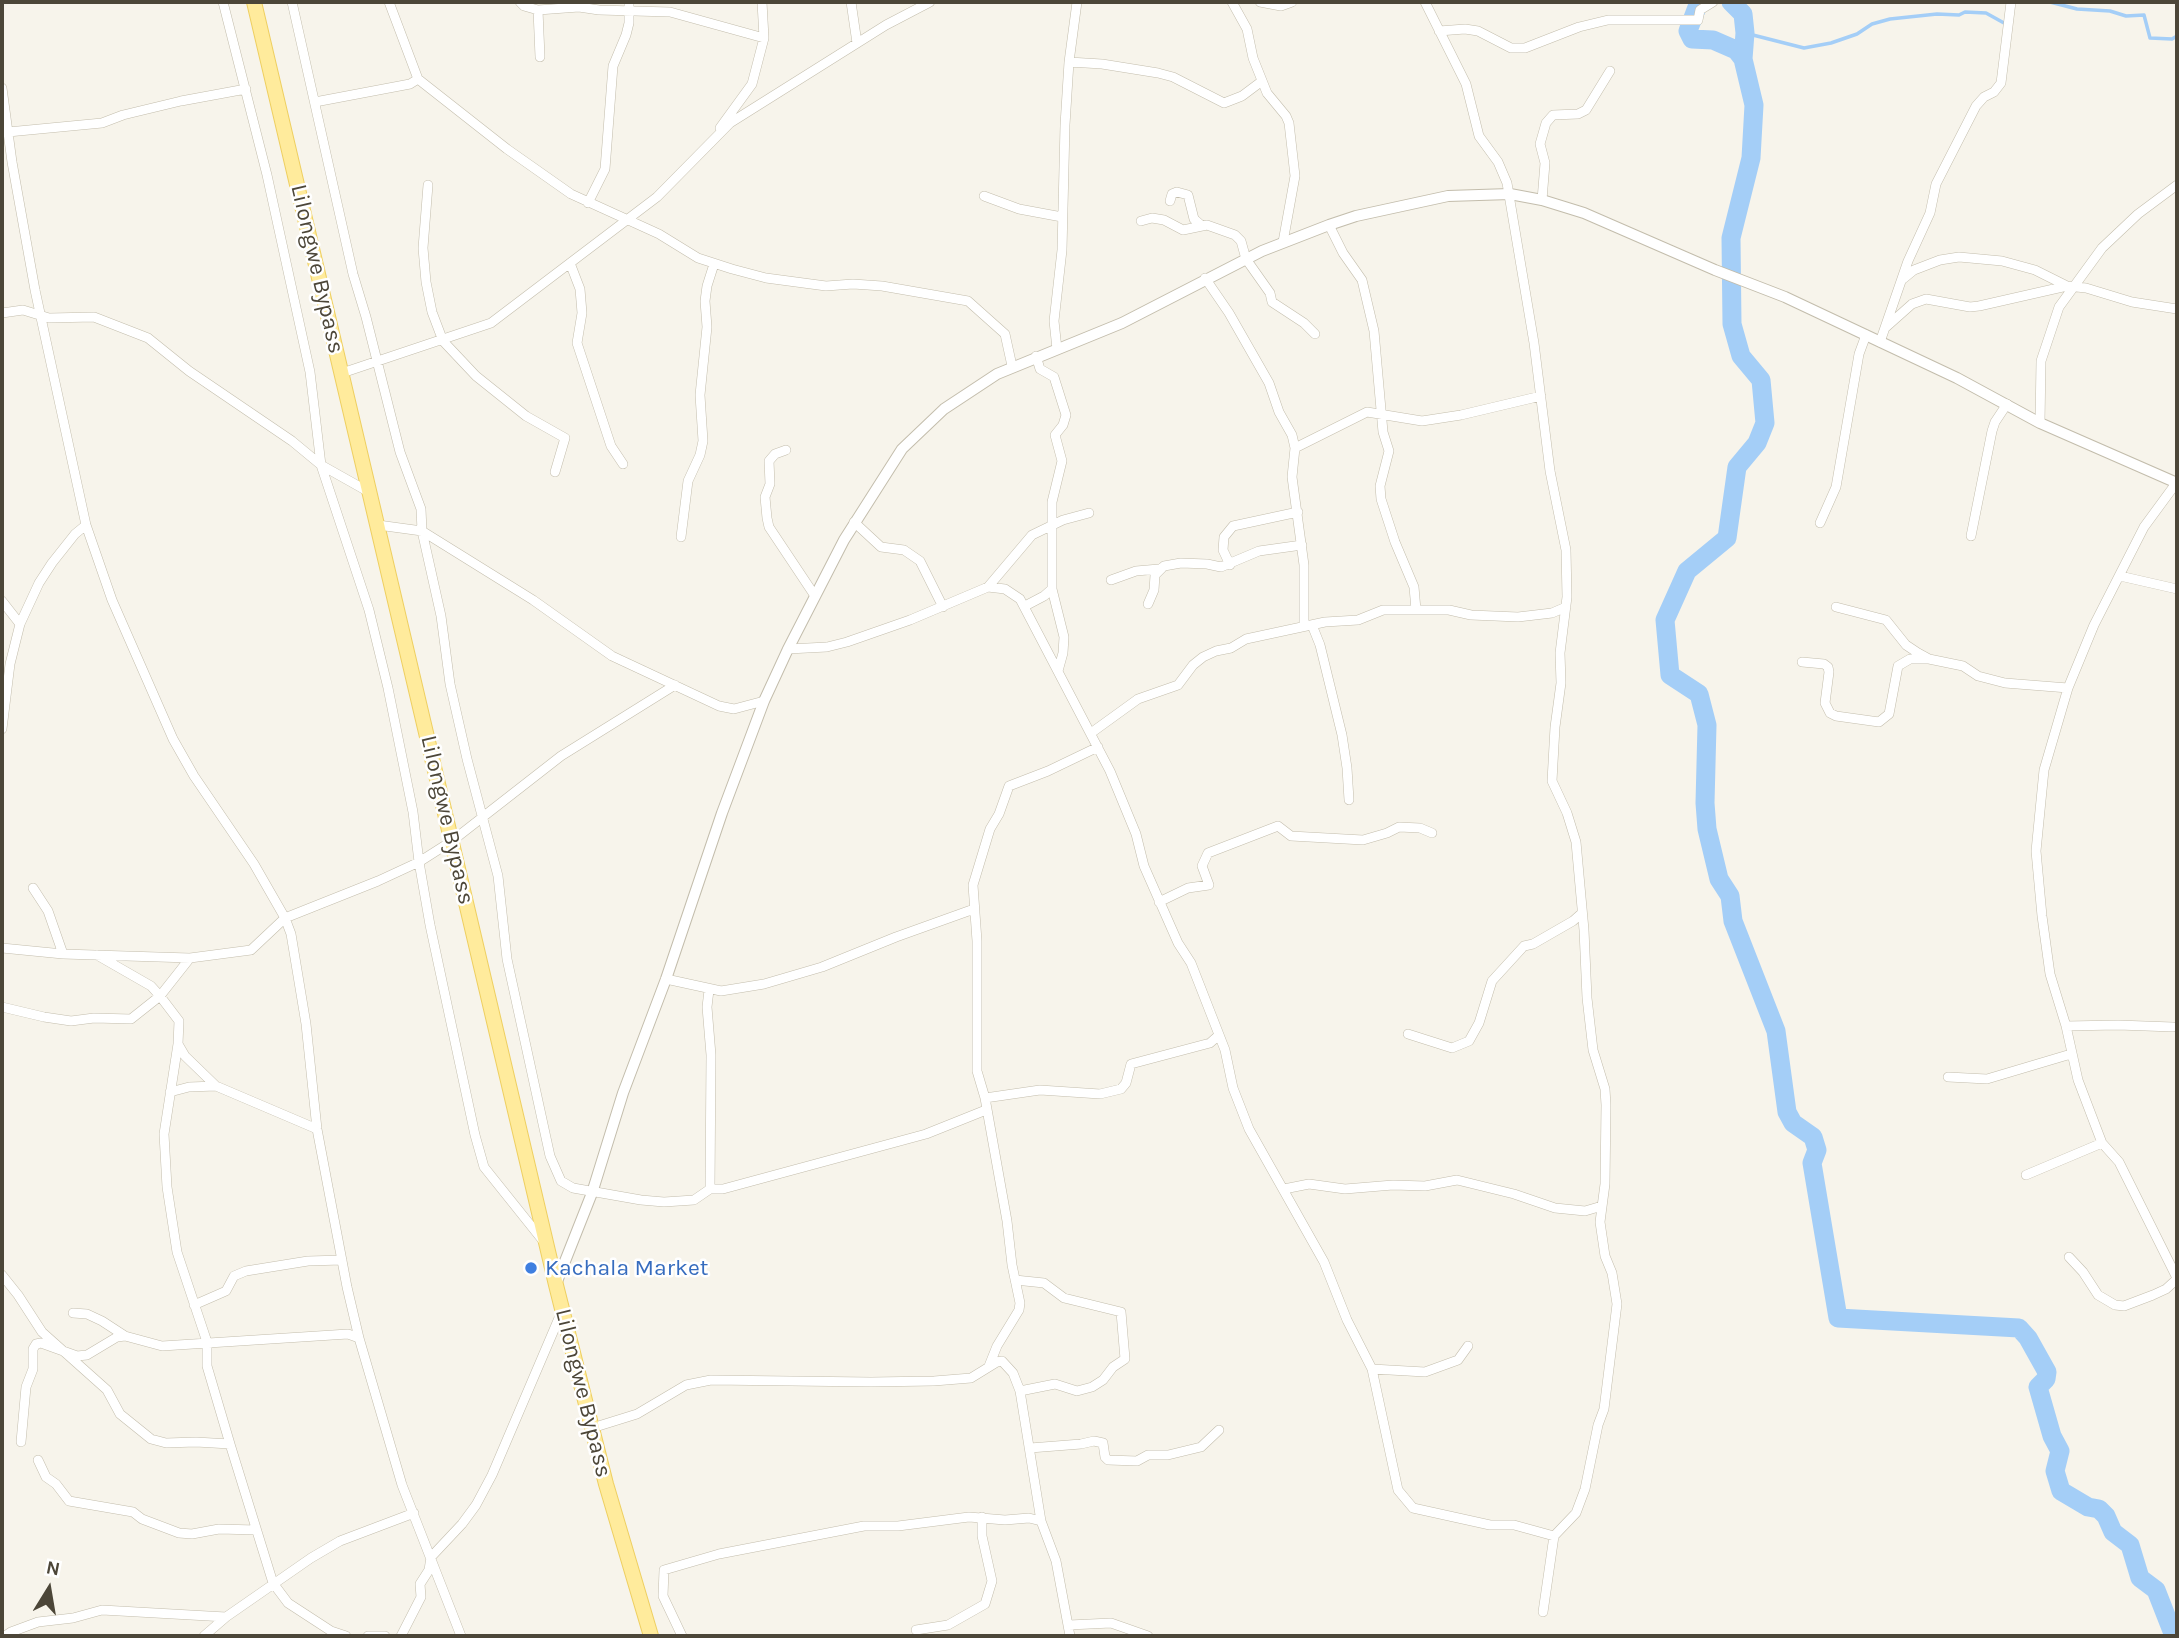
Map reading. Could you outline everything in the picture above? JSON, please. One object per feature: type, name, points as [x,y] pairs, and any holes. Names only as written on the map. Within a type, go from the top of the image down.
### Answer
[{"type":"main road","name":"Lilongwe Bypass","points":[[254,2],[562,1310],[592,1428],[651,1636]]},
{"type":"street","points":[[223,2],[246,89],[310,372],[321,465],[369,610],[388,688],[414,811],[419,862],[452,1024],[455,1052],[484,1167],[547,1246]]},
{"type":"street","points":[[292,2],[340,223],[400,452],[421,509],[422,531],[441,615],[453,696],[498,876],[508,959],[550,1156],[561,1181],[573,1188],[592,1193],[664,1202],[694,1200],[710,1189],[734,1187],[926,1134],[986,1111]]},
{"type":"street","points":[[389,2],[418,79],[507,149],[571,194],[659,234],[681,250],[714,264],[791,282],[826,286],[882,286],[960,298],[976,306],[1005,334],[1012,366]]},
{"type":"street","points":[[520,2],[538,10],[575,4],[629,13],[670,7],[764,38]]},
{"type":"street","points":[[588,203],[605,169],[613,66],[626,35],[629,2]]},
{"type":"street","points":[[713,140],[752,84],[764,38],[761,2]]},
{"type":"street","points":[[851,2],[857,43]]},
{"type":"street","points":[[342,373],[491,323],[629,220],[666,189],[730,123],[886,24],[930,2]]},
{"type":"street","points":[[1056,349],[1054,321],[1062,250],[1069,62],[1077,2]]},
{"type":"street","points":[[1232,2],[1247,29],[1253,58],[1267,93],[1286,116],[1295,176],[1283,242]]},
{"type":"street","points":[[1260,2],[1280,6],[1292,2]]},
{"type":"street","points":[[1425,2],[1466,84],[1479,136],[1498,162],[1510,194],[1550,471],[1566,550],[1566,607],[1552,781],[1567,813],[1576,842],[1593,1050],[1605,1089],[1605,1184],[1600,1222],[1617,1304],[1607,1387],[1581,1502],[1570,1521],[1555,1536],[1543,1612]]},
{"type":"street","points":[[1439,32],[1478,31],[1511,48],[1525,48],[1579,27],[1608,20],[1698,20],[1700,10],[1713,2]]},
{"type":"street","points":[[1880,342],[1912,250],[1930,214],[1936,184],[1976,106],[1984,97],[1999,88],[2011,2]]},
{"type":"street","points":[[538,10],[540,57]]},
{"type":"street","points":[[1069,62],[1102,64],[1172,77],[1224,103],[1242,96],[1262,81]]},
{"type":"street","points":[[1542,200],[1545,163],[1539,144],[1546,122],[1553,115],[1578,114],[1586,110],[1610,71]]},
{"type":"street","points":[[315,102],[410,84],[418,79]]},
{"type":"street","points":[[2,88],[8,132],[7,162],[86,525],[112,600],[173,739],[194,776],[254,864],[285,918],[295,951],[317,1129],[359,1338],[383,1427],[461,1636]]},
{"type":"street","points":[[8,132],[102,122],[181,101],[246,89]]},
{"type":"street","points":[[428,185],[423,248],[432,312],[443,341],[476,376],[526,416],[565,438],[555,472]]},
{"type":"street","points":[[2040,423],[2042,361],[2059,307],[2071,286],[2102,248],[2138,214],[2177,185]]},
{"type":"street","points":[[1170,201],[1172,194],[1177,192],[1188,195],[1195,219],[1202,226]]},
{"type":"street","points":[[556,1285],[592,1193],[623,1093],[764,701],[854,522],[886,470],[917,433],[968,391],[1012,366],[1122,323],[1205,278],[1283,242],[1356,216],[1448,196],[1510,194],[1542,200],[1617,226],[1715,270],[1784,297],[1973,386],[2040,423],[2177,482],[2151,515],[2094,625],[2068,688],[2044,770],[2036,851],[2039,897],[2050,974],[2078,1080],[2102,1143],[2119,1162],[2177,1278],[2166,1289],[2153,1295],[2124,1306],[2115,1305],[2098,1295],[2069,1257]]},
{"type":"street","points":[[984,195],[1019,209],[1062,217]]},
{"type":"street","points":[[1141,221],[1152,218],[1164,220],[1183,230],[1194,230],[1207,225],[1235,235],[1241,242],[1246,259],[1270,293],[1272,302],[1315,334]]},
{"type":"street","points":[[1329,225],[1343,253],[1362,280],[1374,331],[1383,432],[1389,451],[1380,486],[1381,499],[1414,587],[1416,610]]},
{"type":"street","points":[[1902,280],[1914,270],[1928,264],[1959,257],[2021,265],[2071,286],[2132,302],[2177,309]]},
{"type":"street","points":[[569,263],[580,289],[582,313],[577,343],[611,446],[623,464]]},
{"type":"street","points":[[681,537],[688,481],[700,455],[703,441],[700,395],[707,327],[705,301],[714,264]]},
{"type":"street","points":[[1205,278],[1229,313],[1269,383],[1279,412],[1292,435],[1295,448],[1292,477],[1302,545],[1308,625],[1320,645],[1342,735],[1349,800]]},
{"type":"street","points":[[1885,328],[1912,304],[1926,299],[1970,307],[2000,303],[2071,286]]},
{"type":"street","points":[[2,313],[23,310],[49,318],[94,317],[148,338],[189,371],[292,441],[321,465],[370,492]]},
{"type":"street","points":[[1820,523],[1836,487],[1859,354],[1866,335]]},
{"type":"street","points":[[1036,356],[1040,369],[1055,377],[1066,415],[1063,425],[1055,435],[1062,461],[1052,502],[1051,525],[1052,589],[1064,637],[1058,671]]},
{"type":"street","points":[[1295,448],[1367,412],[1422,421],[1435,420],[1541,396]]},
{"type":"street","points":[[1971,536],[1992,431],[2007,404]]},
{"type":"street","points":[[786,450],[775,454],[769,461],[770,484],[765,497],[767,518],[769,527],[815,596]]},
{"type":"street","points":[[1230,565],[1223,550],[1224,537],[1233,526],[1298,512]]},
{"type":"street","points":[[788,649],[827,647],[847,642],[943,607],[988,587],[1027,539],[1051,525],[1089,513]]},
{"type":"street","points":[[854,522],[881,547],[904,550],[920,561],[943,607]]},
{"type":"street","points":[[2,729],[4,690],[20,624],[39,583],[52,563],[75,534],[86,525]]},
{"type":"street","points":[[378,525],[422,531],[533,600],[612,656],[675,685],[727,707],[748,707],[764,701]]},
{"type":"street","points":[[1111,580],[1173,563],[1221,567],[1259,551],[1302,545]]},
{"type":"street","points":[[1148,604],[1159,569]]},
{"type":"street","points":[[2120,576],[2177,589]]},
{"type":"street","points":[[988,587],[1005,589],[1025,606],[1098,747],[1136,834],[1144,866],[1159,902],[1178,943],[1191,963],[1225,1050],[1240,1107],[1254,1138],[1324,1262],[1347,1320],[1372,1369],[1398,1490],[1413,1507],[1490,1525],[1514,1525],[1555,1536]]},
{"type":"street","points":[[1025,606],[1052,589]]},
{"type":"street","points":[[2,601],[20,624]]},
{"type":"street","points":[[1091,733],[1138,699],[1178,685],[1193,665],[1203,657],[1231,648],[1246,639],[1308,625],[1358,620],[1382,610],[1449,610],[1471,615],[1518,617],[1552,613],[1566,607]]},
{"type":"street","points":[[1836,607],[1886,620],[1906,645],[1929,659]]},
{"type":"street","points":[[1802,662],[1824,664],[1828,667],[1825,704],[1830,713],[1879,722],[1889,714],[1898,666],[1910,659],[1955,663],[1978,676],[2005,683],[2068,688]]},
{"type":"street","points":[[2,948],[63,954],[190,958],[251,950],[285,918],[419,862],[452,841],[561,756],[675,685]]},
{"type":"street","points":[[989,1366],[1019,1310],[1019,1296],[985,1098],[977,1071],[977,942],[973,885],[990,829],[999,814],[1009,786],[1098,747]]},
{"type":"street","points":[[1159,902],[1188,888],[1209,885],[1202,866],[1208,853],[1278,826],[1292,836],[1363,840],[1399,827],[1420,828],[1432,833]]},
{"type":"street","points":[[33,888],[48,911],[63,954]]},
{"type":"street","points":[[666,978],[709,990],[733,990],[822,967],[974,909]]},
{"type":"street","points":[[1408,1034],[1452,1048],[1469,1041],[1479,1023],[1492,981],[1524,946],[1533,944],[1582,913]]},
{"type":"street","points":[[95,954],[150,986],[178,1021],[178,1044],[164,1134],[167,1187],[177,1252],[207,1342],[207,1366],[273,1583],[288,1603],[331,1631],[346,1636]]},
{"type":"street","points":[[2,1007],[71,1021],[94,1018],[131,1019],[160,996],[190,958]]},
{"type":"street","points":[[709,990],[710,1189]]},
{"type":"street","points":[[2066,1027],[2173,1027]]},
{"type":"street","points":[[985,1098],[1040,1090],[1100,1094],[1121,1089],[1126,1083],[1131,1064],[1210,1042],[1219,1035]]},
{"type":"street","points":[[178,1044],[185,1056],[216,1086],[317,1129]]},
{"type":"street","points":[[1948,1077],[1987,1079],[2071,1054]]},
{"type":"street","points":[[170,1092],[189,1087],[216,1086]]},
{"type":"street","points":[[2026,1175],[2102,1143]]},
{"type":"street","points":[[1284,1189],[1309,1184],[1345,1189],[1393,1185],[1425,1186],[1457,1180],[1514,1194],[1555,1208],[1585,1211],[1601,1206]]},
{"type":"street","points":[[194,1305],[226,1291],[234,1276],[246,1271],[309,1261],[342,1260]]},
{"type":"street","points":[[2,1275],[18,1294],[42,1332],[107,1390],[120,1414],[150,1439],[166,1443],[230,1444]]},
{"type":"street","points":[[1015,1280],[1044,1283],[1064,1298],[1121,1312],[1125,1359],[1113,1367],[1103,1380],[1091,1387],[1077,1391],[1055,1384],[1020,1391]]},
{"type":"street","points":[[401,1636],[421,1597],[420,1584],[429,1570],[431,1557],[462,1524],[492,1475],[562,1310]]},
{"type":"street","points":[[72,1313],[94,1318],[125,1336],[162,1346],[348,1334],[359,1338]]},
{"type":"street","points":[[21,1443],[26,1387],[33,1369],[33,1349],[36,1345],[41,1343],[77,1356],[87,1355],[117,1337],[125,1336]]},
{"type":"street","points":[[1372,1369],[1425,1372],[1458,1360],[1468,1346]]},
{"type":"street","points":[[592,1428],[637,1414],[686,1385],[711,1380],[934,1381],[971,1378],[997,1362],[1007,1364],[1020,1391],[1041,1521],[1056,1561],[1070,1636]]},
{"type":"street","points":[[1030,1448],[1094,1441],[1103,1443],[1108,1460],[1138,1461],[1149,1455],[1168,1455],[1200,1447],[1219,1430]]},
{"type":"street","points":[[38,1460],[46,1476],[56,1484],[69,1502],[133,1512],[142,1519],[179,1533],[256,1530]]},
{"type":"street","points":[[204,1636],[273,1583],[340,1541],[414,1513]]},
{"type":"street","points":[[682,1636],[663,1596],[664,1570],[719,1554],[864,1526],[898,1527],[982,1517],[1005,1520],[1029,1518],[1041,1521]]},
{"type":"street","points":[[916,1630],[948,1625],[985,1604],[992,1581],[982,1536],[982,1517]]},
{"type":"street","points":[[5,1636],[37,1622],[73,1618],[102,1610],[226,1617]]},
{"type":"street","points":[[1069,1625],[1111,1623],[1148,1636]]},
{"type":"street","points":[[368,1636],[385,1636]]},
{"type":"waterway","points":[[1699,2],[1688,31],[1692,39],[1713,40],[1736,50],[1743,59]]},
{"type":"waterway","points":[[1731,2],[1743,14],[1743,59],[1754,105],[1751,158],[1731,238],[1732,324],[1741,356],[1761,380],[1765,423],[1757,443],[1737,467],[1727,538],[1687,571],[1665,620],[1670,675],[1699,694],[1707,725],[1707,829],[1719,879],[1730,896],[1733,921],[1776,1031],[1787,1112],[1793,1123],[1813,1137],[1817,1150],[1812,1163],[1838,1318],[2019,1328],[2028,1338],[2047,1372],[2046,1379],[2038,1387],[2052,1436],[2060,1451],[2055,1471],[2061,1491],[2088,1507],[2099,1509],[2106,1516],[2113,1532],[2130,1545],[2140,1578],[2156,1590],[2174,1636]]},
{"type":"waterway","points":[[2050,2],[2126,16],[2144,15],[2150,38],[2172,39],[2177,36]]},
{"type":"waterway","points":[[1745,33],[1804,48],[1831,43],[1857,34],[1872,24],[1890,19],[1937,14],[1959,15],[1965,12],[1986,13],[2004,23]]},
{"type":"place","name":"Kachala Market","points":[[531,1268]]}]
